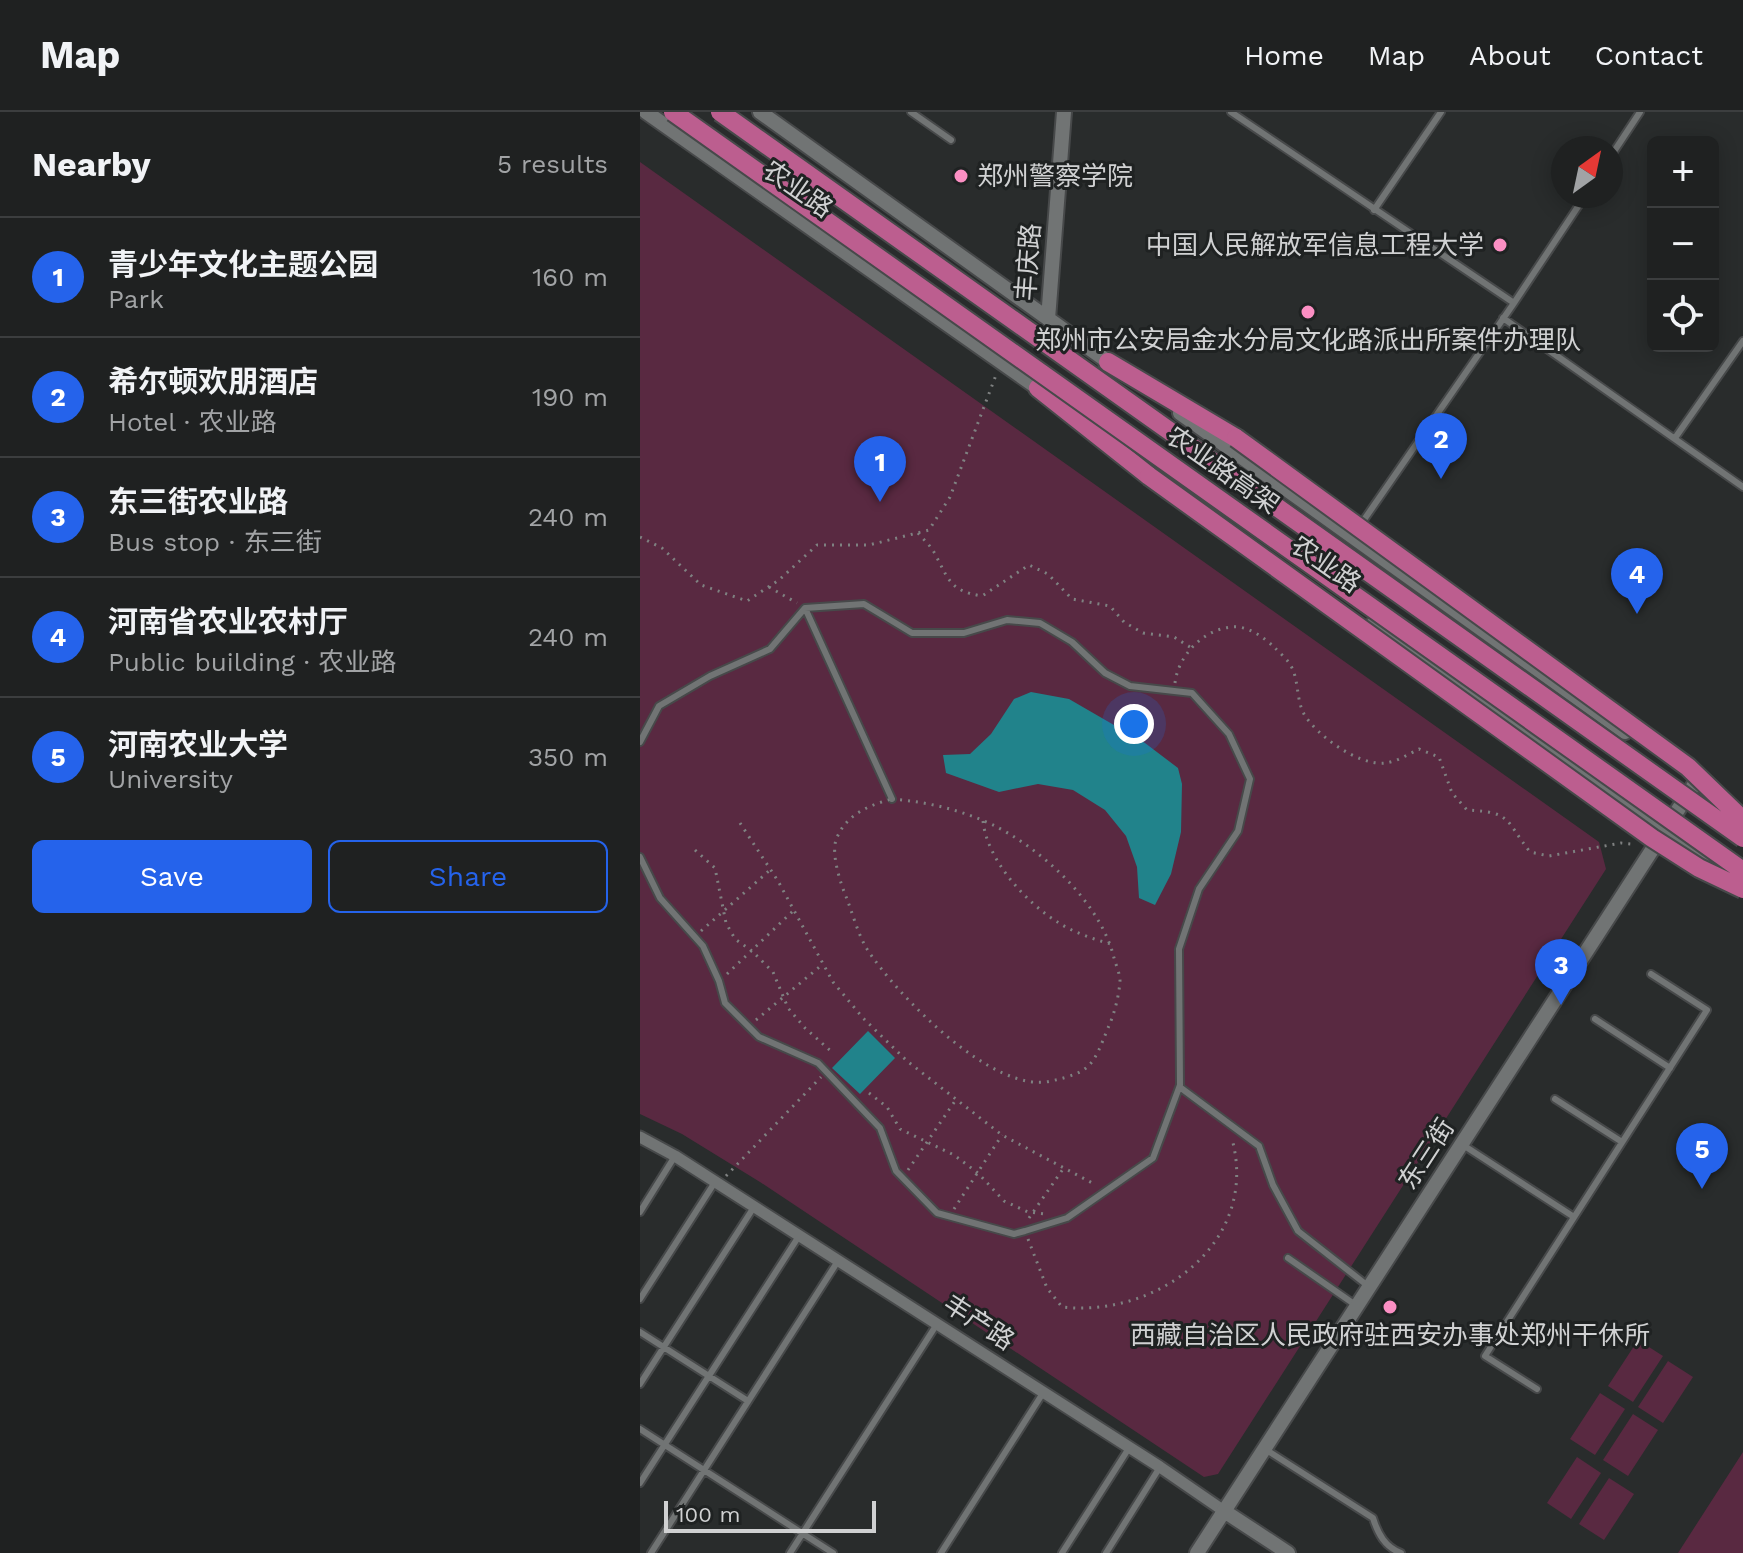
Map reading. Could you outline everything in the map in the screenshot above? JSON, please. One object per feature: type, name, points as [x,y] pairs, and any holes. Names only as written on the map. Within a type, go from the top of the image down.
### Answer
[{"type":"highway","name":"农业路高架","points":[[673,112],[1743,871]]},
{"type":"highway","name":"农业路高架","points":[[720,112],[1743,838]]},
{"type":"highway","points":[[1108,362],[1236,438],[1688,767],[1743,817]]},
{"type":"highway","points":[[1038,388],[1149,476],[1652,838],[1699,868],[1743,889]]},
{"type":"street","name":"农业路","points":[[646,112],[1743,889]]},
{"type":"street","name":"农业路","points":[[760,112],[1743,817]]},
{"type":"street","name":"丰庆路","points":[[1048,319],[1064,112]]},
{"type":"street","name":"东三街","points":[[1197,1553],[1696,782]]},
{"type":"street","name":"丰产路","points":[[640,1137],[675,1156],[1129,1447],[1288,1553]]},
{"type":"lane","points":[[911,112],[951,140]]},
{"type":"lane","points":[[1231,112],[1514,303]]},
{"type":"lane","points":[[1374,210],[1441,112]]},
{"type":"lane","points":[[1623,138],[1640,112]]},
{"type":"lane","points":[[1352,537],[1577,208]]},
{"type":"lane","points":[[1503,318],[1743,487]]},
{"type":"lane","points":[[1675,438],[1743,341]]},
{"type":"lane","points":[[640,742],[659,706],[710,676],[770,649],[805,608],[864,604],[912,633],[964,633],[1007,620],[1040,623],[1072,642],[1105,673],[1130,686],[1192,693],[1229,734],[1250,779],[1238,831],[1199,889],[1179,949],[1180,1085],[1153,1158],[1073,1215],[1014,1234],[937,1213],[896,1171],[880,1128],[818,1063],[759,1037],[725,1003],[719,981],[696,935],[660,898],[640,857]]},
{"type":"lane","points":[[805,608],[892,799]]},
{"type":"lane","points":[[1537,1389],[1485,1356],[1707,1010],[1651,974]]},
{"type":"lane","points":[[1595,1019],[1670,1068]]},
{"type":"lane","points":[[1181,1088],[1259,1146],[1273,1185],[1298,1231],[1369,1287]]},
{"type":"lane","points":[[1555,1099],[1622,1142]]},
{"type":"lane","points":[[1461,1144],[1574,1217]]},
{"type":"lane","points":[[640,1212],[675,1156]]},
{"type":"lane","points":[[640,1299],[716,1183]]},
{"type":"lane","points":[[640,1384],[754,1207]]},
{"type":"lane","points":[[640,1483],[799,1236]]},
{"type":"lane","points":[[1288,1258],[1357,1306]]},
{"type":"lane","points":[[651,1553],[838,1261]]},
{"type":"lane","points":[[790,1553],[937,1324]]},
{"type":"lane","points":[[640,1332],[748,1401]]},
{"type":"lane","points":[[941,1553],[1043,1393]]},
{"type":"lane","points":[[640,1429],[833,1553]]},
{"type":"lane","points":[[1062,1553],[1129,1447]]},
{"type":"lane","points":[[1265,1449],[1373,1518],[1377,1532],[1386,1544],[1401,1553]]},
{"type":"lane","points":[[1106,1553],[1160,1467]]},
{"type":"path","points":[[640,537],[662,548],[701,585],[747,601],[769,587],[817,545],[869,545],[929,530],[950,497],[1001,362]]},
{"type":"path","points":[[918,533],[934,551],[947,581],[963,593],[982,596],[1029,565],[1048,574],[1072,599],[1110,606],[1124,622],[1143,633],[1174,637],[1191,647]]},
{"type":"path","points":[[769,587],[805,608]]},
{"type":"path","points":[[1174,691],[1176,671],[1191,647],[1232,626],[1252,631],[1274,646],[1292,668],[1304,714],[1325,736],[1359,760],[1386,763],[1419,749],[1439,757],[1452,793],[1467,810],[1488,811],[1506,818],[1530,852],[1549,856],[1621,843],[1654,846]]},
{"type":"path","points":[[892,799],[926,802],[983,821],[1032,851],[1060,873],[1092,907],[1111,944],[1120,980],[1112,1019],[1095,1062],[1073,1076],[1042,1084],[1004,1075],[958,1045],[912,1005],[866,948],[839,878],[835,841],[849,820],[867,805],[892,799]]},
{"type":"path","points":[[983,821],[985,838],[1028,898],[1058,922],[1087,937],[1111,944]]},
{"type":"path","points":[[740,823],[794,910],[833,982],[863,1018],[907,1061],[1002,1135],[1108,1190]]},
{"type":"path","points":[[695,850],[715,868],[723,912],[735,939],[773,972],[788,1008],[833,1053]]},
{"type":"path","points":[[696,935],[770,870]]},
{"type":"path","points":[[719,981],[794,910]]},
{"type":"path","points":[[748,1026],[823,964]]},
{"type":"path","points":[[716,1183],[826,1072]]},
{"type":"path","points":[[869,1093],[887,1107],[900,1129],[954,1155],[978,1173],[1004,1201],[1033,1212],[1073,1215]]},
{"type":"path","points":[[903,1178],[955,1101]]},
{"type":"path","points":[[1063,1169],[1023,1232],[1047,1288],[1062,1307],[1105,1308],[1145,1298],[1206,1257],[1223,1227],[1237,1189],[1237,1159],[1227,1122]]},
{"type":"path","points":[[950,1216],[1002,1135]]},
{"type":"shaded area","points":[[640,162],[1599,842],[1606,869],[1218,1474],[1204,1477],[760,1182],[682,1134],[640,1114]]},
{"type":"shaded area","points":[[1638,1340],[1663,1356],[1633,1402],[1608,1386]]},
{"type":"shaded area","points":[[1668,1361],[1693,1377],[1663,1423],[1638,1407]]},
{"type":"shaded area","points":[[1600,1393],[1625,1409],[1595,1455],[1570,1439]]},
{"type":"shaded area","points":[[1633,1414],[1658,1430],[1628,1476],[1603,1460]]},
{"type":"shaded area","points":[[1743,1452],[1743,1553],[1678,1553]]},
{"type":"shaded area","points":[[1577,1457],[1601,1473],[1571,1519],[1547,1503]]},
{"type":"shaded area","points":[[1609,1478],[1634,1494],[1604,1540],[1579,1524]]},
{"type":"water","points":[[1031,692],[1069,699],[1145,743],[1178,768],[1182,784],[1181,832],[1171,874],[1155,905],[1139,898],[1137,867],[1126,836],[1105,810],[1073,790],[1038,784],[999,792],[946,773],[943,755],[970,754],[991,734],[1014,699]]},
{"type":"water","points":[[868,1031],[895,1058],[860,1094],[832,1068]]},
{"type":"place","name":"郑州警察学院","points":[[961,176]]},
{"type":"place","name":"中国人民解放军信息工程大学","points":[[1500,245]]},
{"type":"place","name":"郑州市公安局金水分局文化路派出所案件办理队","points":[[1308,312]]},
{"type":"place","name":"希尔顿欢朋酒店","points":[[1441,479]]},
{"type":"place","name":"青少年文化主题公园","points":[[880,502]]},
{"type":"place","name":"河南省农业农村厅","points":[[1637,614]]},
{"type":"place","name":"东三街农业路","points":[[1561,1005]]},
{"type":"place","name":"河南农业大学","points":[[1702,1189]]},
{"type":"place","name":"西藏自治区人民政府驻西安办事处郑州干休所","points":[[1390,1307]]}]
